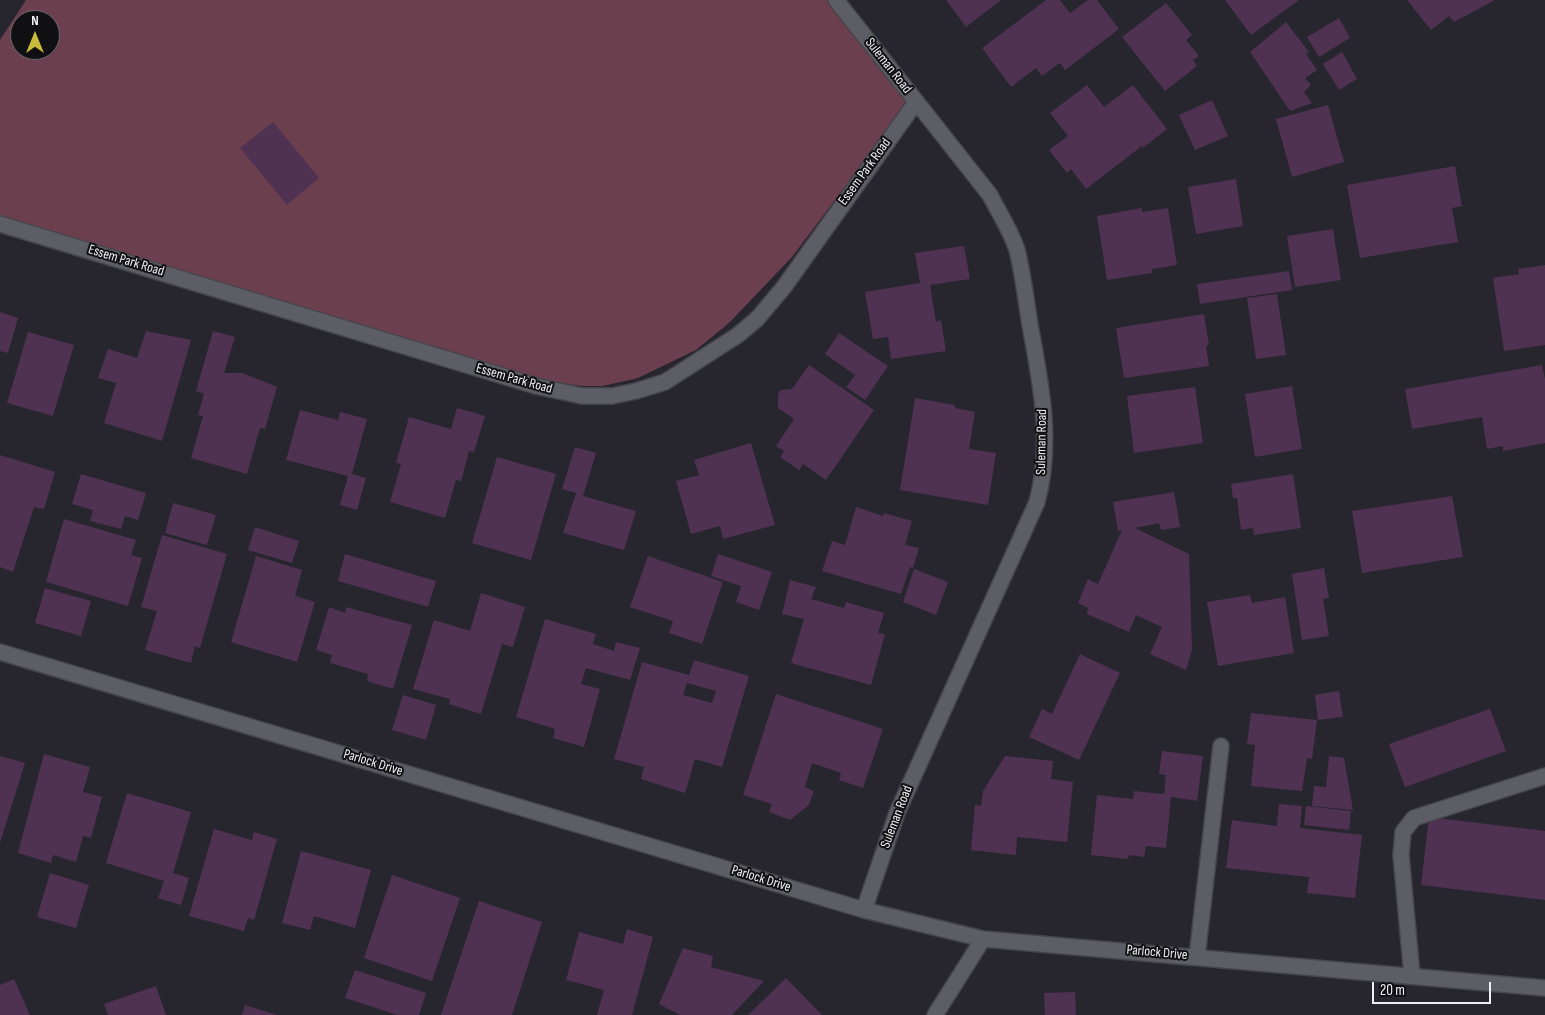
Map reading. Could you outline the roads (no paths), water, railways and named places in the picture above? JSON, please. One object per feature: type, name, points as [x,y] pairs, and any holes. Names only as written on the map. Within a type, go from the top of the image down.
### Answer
[{"type":"street","name":"Suleman Road","points":[[836,0],[990,195],[1016,249],[1042,392],[1045,439],[1043,478],[1036,502],[897,813],[864,910]]},
{"type":"street","name":"Essem Park Road","points":[[0,224],[536,386],[582,396],[612,396],[665,382],[738,335],[757,319],[784,286],[916,102]]},
{"type":"street","name":"Parlock Drive","points":[[0,652],[864,910],[983,939],[1545,988]]},
{"type":"street","points":[[1198,957],[1220,746]]},
{"type":"street","points":[[1412,976],[1400,855],[1404,832],[1414,818],[1545,776]]},
{"type":"street","points":[[935,1015],[983,939]]}]
